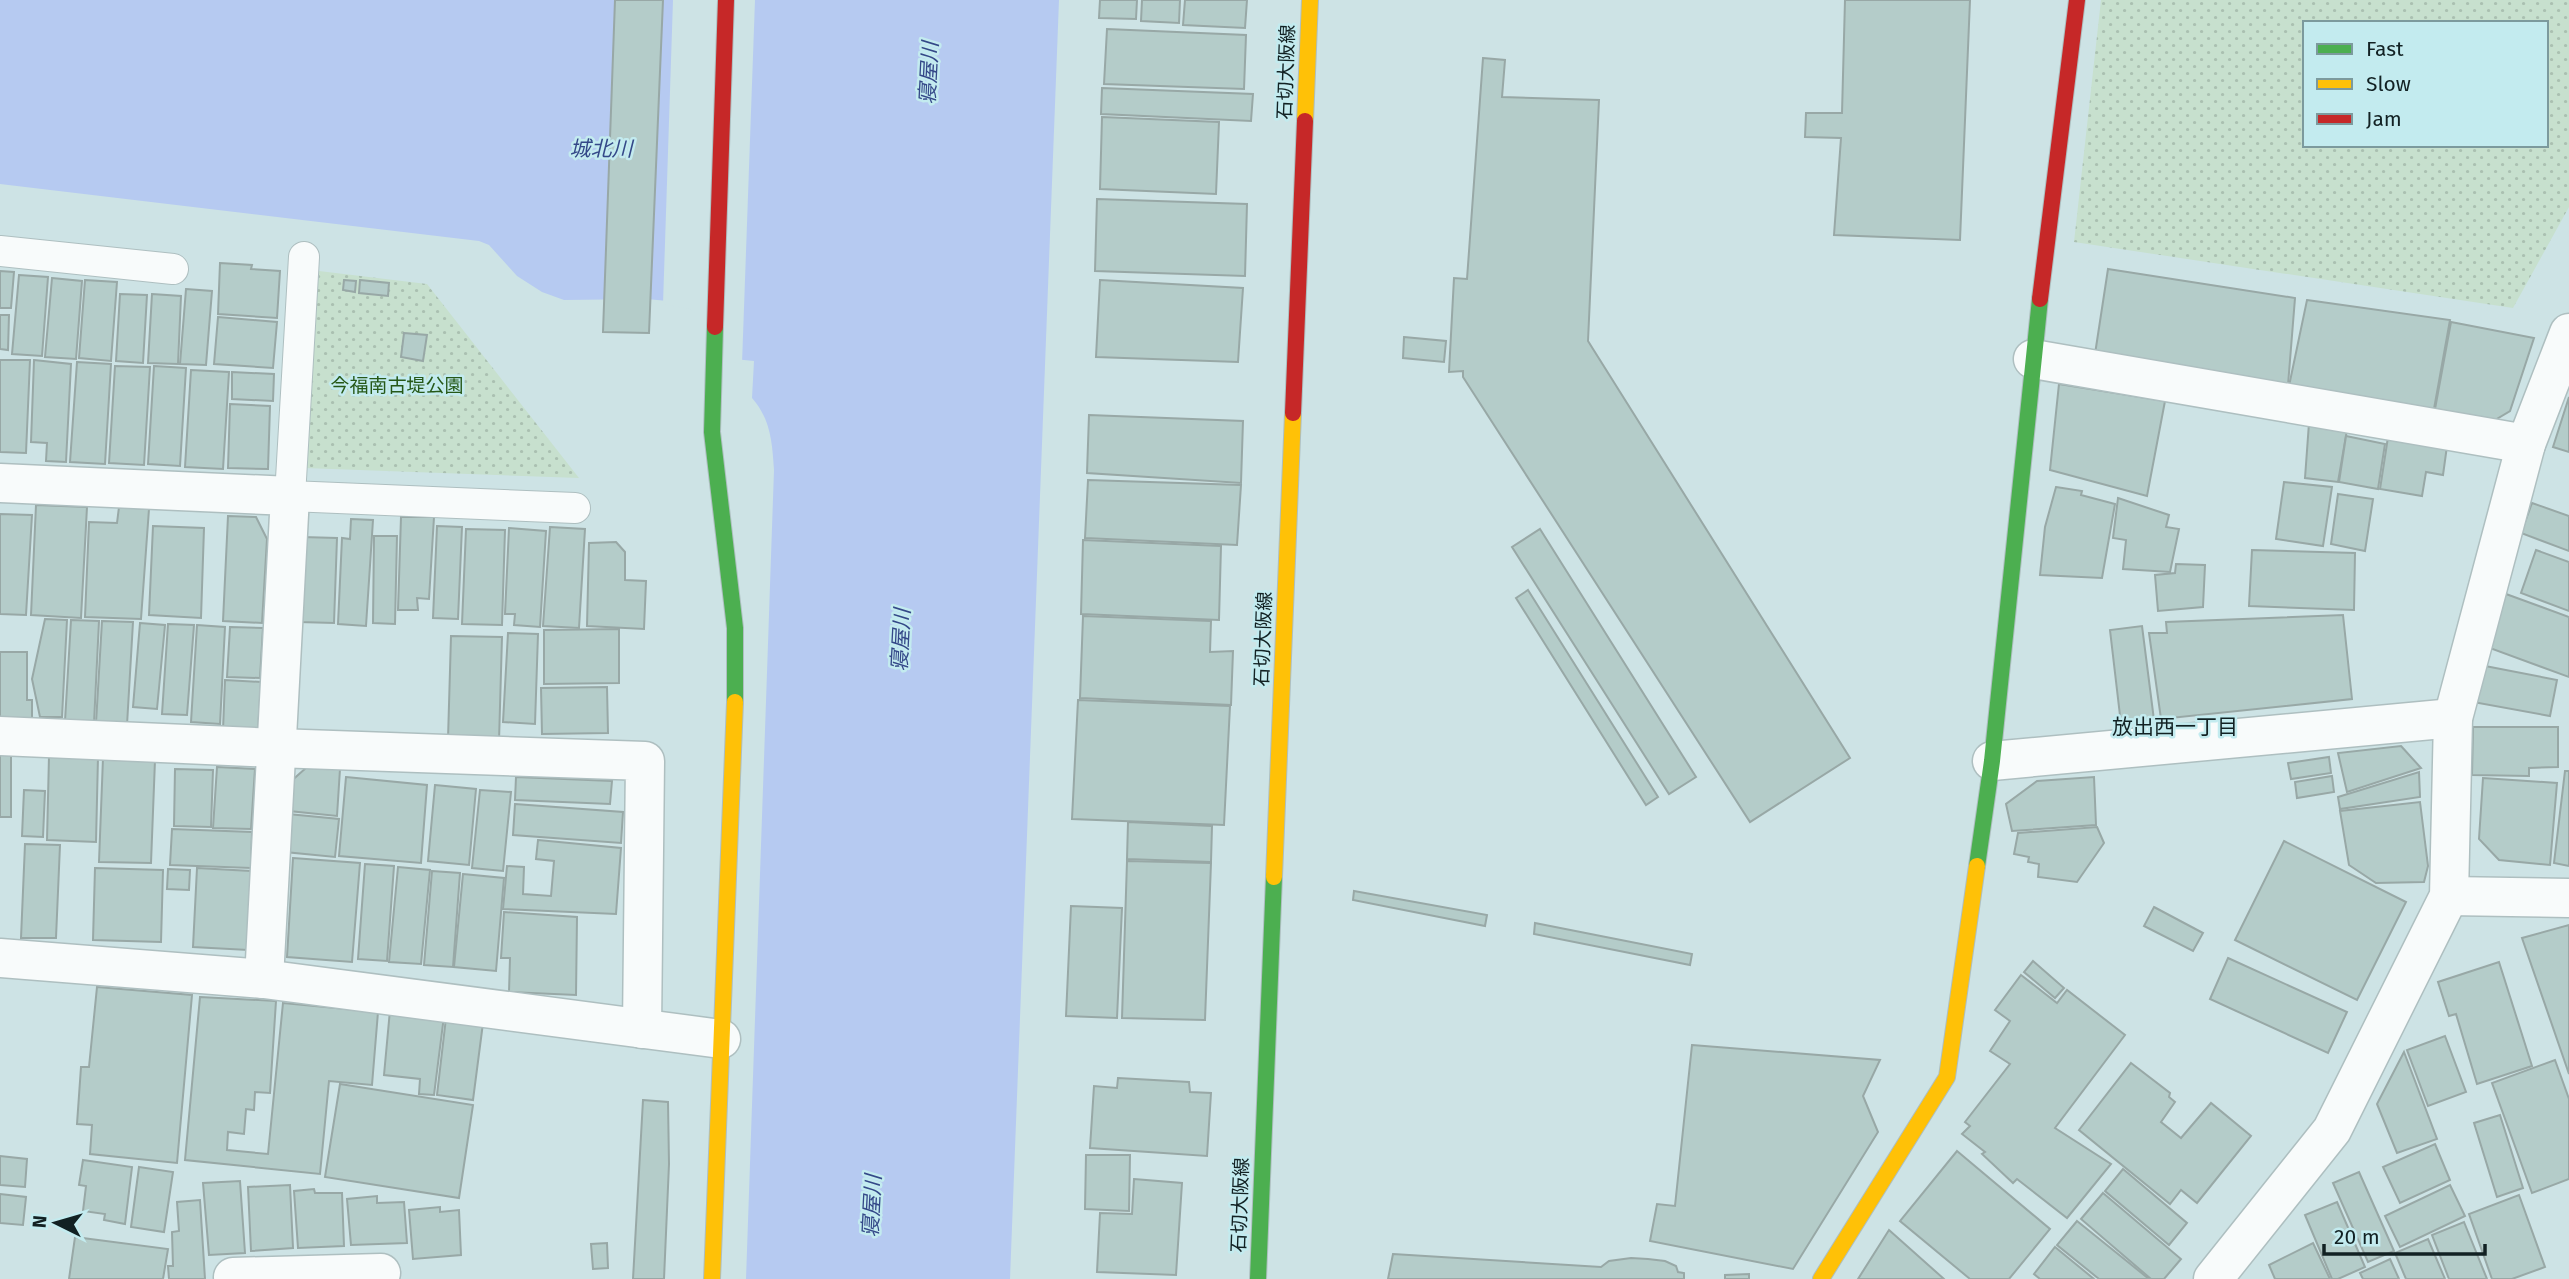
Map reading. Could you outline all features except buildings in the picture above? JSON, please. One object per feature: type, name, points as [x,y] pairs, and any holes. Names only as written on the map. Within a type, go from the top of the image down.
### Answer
[{"type":"street","points":[[712,1279],[736,669],[735,628],[712,432],[726,0]]},
{"type":"street","name":"石切大阪線","points":[[1258,1279],[1310,0]]},
{"type":"street","points":[[1821,1279],[1947,1076],[1992,761],[2033,359],[2077,0]]},
{"type":"street","points":[[2213,1279],[2332,1130],[2449,896],[2453,718],[2526,444],[2569,334]]},
{"type":"street","points":[[2033,359],[2526,444]]},
{"type":"street","points":[[0,483],[290,496],[264,979]]},
{"type":"street","points":[[1992,761],[2453,718]]},
{"type":"street","points":[[0,736],[645,761],[642,1029]]},
{"type":"street","points":[[2449,896],[2569,898]]},
{"type":"street","points":[[0,958],[264,979],[721,1039]]},
{"type":"street","points":[[233,1278],[331,1277],[381,1273]]},
{"type":"lane","points":[[0,251],[173,269]]},
{"type":"lane","points":[[304,257],[290,496],[575,508]]},
{"type":"green space","points":[[2101,0],[2569,0],[2569,207],[2513,308],[2074,242]]},
{"type":"green space","name":"今福南古堤公園","points":[[319,271],[427,284],[579,478],[304,468]]},
{"type":"water","points":[[0,0],[1059,0],[1010,1279],[746,1279],[774,470],[767,423],[752,398],[754,361],[724,358],[709,320],[678,302],[647,299],[564,300],[542,292],[517,276],[489,245],[479,241],[0,184]]},
{"type":"pier","points":[[673,0],[755,0],[742,364],[723,361],[706,322],[689,309],[663,304]]},
{"type":"traffic: fast","points":[[1977,866],[1992,761],[2040,299]]},
{"type":"traffic: fast","points":[[715,327],[712,432],[735,628],[735,702]]},
{"type":"traffic: fast","points":[[1258,1279],[1274,877]]},
{"type":"traffic: slow","points":[[1305,121],[1310,0]]},
{"type":"traffic: slow","points":[[1274,877],[1293,413]]},
{"type":"traffic: slow","points":[[712,1279],[735,702]]},
{"type":"traffic: slow","points":[[1821,1279],[1947,1077],[1977,866]]},
{"type":"traffic: jam","points":[[715,327],[726,0]]},
{"type":"traffic: jam","points":[[2040,299],[2077,0]]},
{"type":"traffic: jam","points":[[1293,413],[1305,121]]},
{"type":"district","name":"放出西一丁目","points":[[2175,727]]},
{"type":"water label","name":"寝屋川","points":[[929,73]]},
{"type":"water label","name":"城北川","points":[[601,149]]},
{"type":"water label","name":"寝屋川","points":[[901,640]]},
{"type":"water label","name":"寝屋川","points":[[872,1206]]}]
